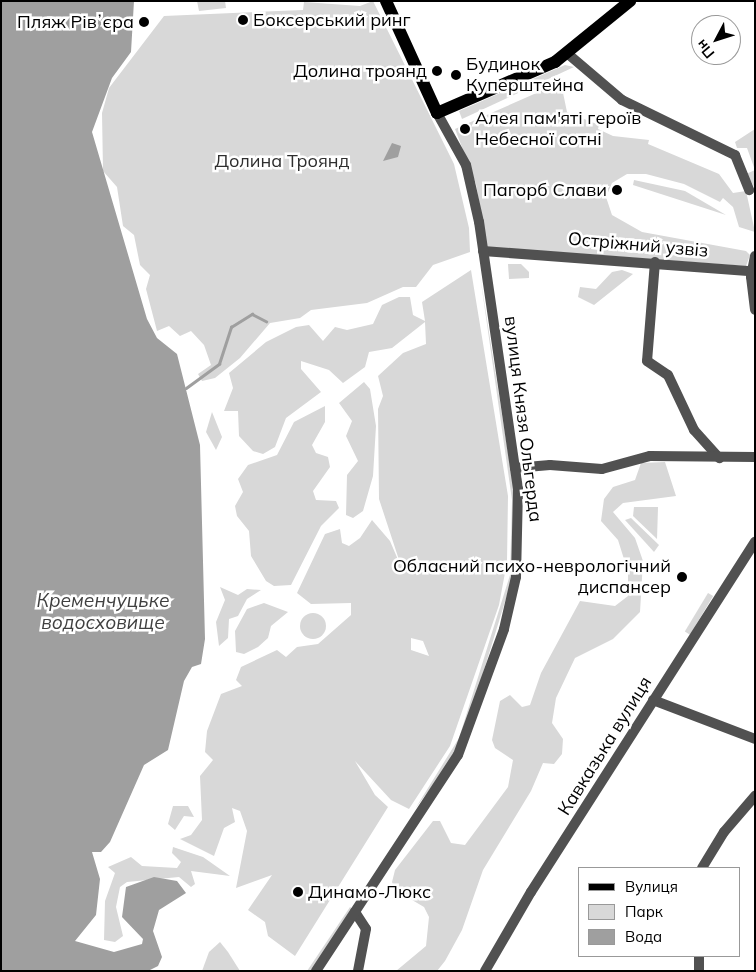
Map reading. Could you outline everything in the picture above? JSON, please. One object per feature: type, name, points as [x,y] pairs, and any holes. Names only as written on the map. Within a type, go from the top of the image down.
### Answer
[{"type":"main road","name":"вулиця Князя Ольгерда","points":[[386,1],[438,113]]},
{"type":"main road","points":[[438,113],[568,54],[630,1]]},
{"type":"street","points":[[568,54],[622,100],[735,156],[749,190]]},
{"type":"street","name":"вулиця Князя Ольгерда","points":[[316,971],[450,770],[473,720],[515,584],[520,522],[515,468],[483,250],[466,166],[438,113]]},
{"type":"street","name":"Остріжний узвіз","points":[[483,250],[751,271]]},
{"type":"street","points":[[755,256],[751,271],[755,310]]},
{"type":"street","points":[[655,262],[647,361],[668,374],[694,430],[719,458]]},
{"type":"street","points":[[515,468],[543,465],[602,469],[644,456],[755,457]]},
{"type":"street","name":"Кавказька вулиця","points":[[485,971],[653,700],[755,542]]},
{"type":"street","points":[[653,700],[755,739]]},
{"type":"street","points":[[703,867],[730,823],[755,796]]},
{"type":"street","points":[[355,912],[366,929],[358,971]]},
{"type":"street","points":[[699,957],[699,971]]},
{"type":"green space","points":[[197,1],[225,1],[226,8],[199,11]]},
{"type":"green space","name":"Долина Троянд","points":[[373,1],[454,164],[469,228],[470,252],[433,265],[416,287],[403,287],[367,303],[311,310],[300,318],[270,323],[240,358],[215,378],[202,381],[198,374],[211,365],[204,345],[191,331],[180,336],[169,326],[157,331],[146,289],[150,275],[140,265],[134,235],[123,226],[117,187],[103,171],[102,113],[109,88],[164,16],[303,10],[304,2],[360,6]]},
{"type":"green space","points":[[565,65],[574,67],[462,119],[459,111]]},
{"type":"green space","points":[[566,80],[562,88],[567,112],[599,125],[598,129],[613,136],[649,140],[648,144],[719,174],[733,193],[746,191],[755,232],[739,227],[733,207],[723,198],[720,202],[684,184],[646,174],[627,174],[612,183],[606,197],[612,215],[642,232],[746,251],[750,255],[746,266],[487,247],[476,184],[455,129]]},
{"type":"green space","points":[[755,129],[755,170],[747,148],[737,148],[735,142]]},
{"type":"green space","points":[[755,170],[755,188],[746,174]]},
{"type":"green space","points":[[634,180],[685,191],[726,215],[633,185]]},
{"type":"green space","points":[[508,264],[521,264],[529,272],[529,278],[509,279]]},
{"type":"green space","points":[[471,270],[508,496],[507,562],[499,605],[450,746],[409,809],[391,800],[355,761],[375,795],[388,807],[295,956],[268,936],[265,922],[248,910],[272,875],[236,888],[247,831],[240,811],[232,808],[235,822],[224,828],[214,856],[180,839],[191,835],[202,820],[200,776],[213,760],[205,752],[207,731],[221,694],[242,686],[236,680],[241,667],[277,650],[286,657],[297,647],[318,644],[351,615],[351,603],[311,604],[297,593],[325,534],[340,529],[342,543],[349,546],[360,538],[372,520],[390,541],[402,569],[379,499],[378,409],[383,396],[378,376],[403,353],[426,344],[425,322],[392,348],[369,352],[365,367],[343,383],[329,370],[301,361],[301,369],[321,392],[286,418],[275,447],[263,454],[253,451],[239,436],[238,411],[224,411],[233,388],[229,373],[266,342],[296,327],[309,325],[323,341],[335,327],[347,330],[373,324],[382,305],[399,297],[410,297],[413,315],[425,321],[422,302]],"holes":[[[411,638],[423,641],[429,656],[411,650]]]},
{"type":"green space","points":[[622,270],[633,274],[594,305],[578,297],[580,287],[596,289],[612,272]]},
{"type":"green space","points":[[480,275],[515,497],[512,579],[467,725],[450,762],[415,809],[459,738],[510,575],[512,500]]},
{"type":"green space","points":[[364,382],[370,389],[376,426],[373,476],[363,511],[353,518],[346,515],[347,475],[358,461],[346,436],[352,421],[339,403]]},
{"type":"green space","points":[[325,406],[325,422],[312,445],[316,453],[328,457],[330,467],[313,491],[316,500],[336,501],[339,508],[321,526],[291,585],[274,586],[266,581],[251,556],[249,531],[237,516],[235,506],[243,492],[238,479],[248,465],[277,455],[294,422]]},
{"type":"green space","points":[[212,412],[222,437],[216,450],[206,432]]},
{"type":"green space","points":[[665,462],[676,496],[623,503],[613,512],[635,538],[643,561],[640,612],[613,639],[575,658],[556,698],[552,723],[563,739],[562,754],[554,764],[543,763],[531,791],[483,870],[462,930],[445,961],[437,971],[396,971],[426,946],[429,917],[424,907],[395,890],[392,882],[395,870],[433,821],[440,821],[451,843],[465,845],[508,787],[513,760],[495,748],[492,740],[500,701],[510,695],[522,707],[530,705],[541,673],[580,601],[615,606],[628,596],[628,572],[618,540],[601,521],[604,499],[613,487],[635,480],[641,463]]},
{"type":"green space","points":[[634,507],[658,507],[657,539],[633,516]]},
{"type":"green space","points":[[631,518],[659,545],[654,552],[625,520]]},
{"type":"green space","points":[[220,587],[238,595],[247,589],[261,590],[247,599],[238,616],[229,619],[228,638],[219,646],[216,622],[225,600]]},
{"type":"green space","points":[[708,593],[713,596],[690,635],[685,632]]},
{"type":"green space","points":[[264,603],[288,612],[271,626],[268,638],[258,647],[244,654],[236,652],[235,631],[247,609]]},
{"type":"green space","points":[[313,613],[322,617],[326,626],[322,635],[313,639],[304,635],[300,626],[304,617]]},
{"type":"green space","points":[[173,806],[188,806],[194,817],[184,816],[175,830],[168,824]]},
{"type":"green space","points":[[173,847],[203,857],[230,876],[191,871],[195,884],[191,887],[179,877],[127,882],[120,887],[116,907],[123,936],[115,942],[104,940],[105,901],[115,873],[108,867],[131,857],[142,866],[177,868],[181,862],[172,853]]},
{"type":"green space","points":[[350,907],[353,909],[312,971],[307,971]]},
{"type":"green space","points":[[220,942],[240,971],[202,971],[209,952]]},
{"type":"water","name":"Кременчуцьке водосховище","points":[[1,1],[134,1],[131,52],[112,78],[92,132],[147,319],[157,338],[177,354],[200,445],[205,639],[201,664],[192,667],[184,681],[168,750],[144,765],[110,842],[101,852],[92,852],[100,879],[96,915],[75,941],[114,952],[142,944],[143,939],[122,917],[126,887],[154,877],[177,881],[186,893],[159,910],[153,931],[162,957],[158,966],[148,971],[1,971]]},
{"type":"water","points":[[392,143],[401,146],[398,157],[383,161]]},
{"type":"waterway","points":[[186,388],[219,364],[231,327],[252,314],[266,321]]},
{"type":"place","name":"Боксерський ринг","points":[[243,20]]},
{"type":"place","name":"Пляж Рівʼєра","points":[[144,22]]},
{"type":"place","name":"Долина троянд","points":[[437,71]]},
{"type":"place","name":"Будинок Куперштейна","points":[[456,75]]},
{"type":"place","name":"Алея пам'яті героїв Небесної сотні","points":[[465,129]]},
{"type":"place","name":"Пагорб Слави","points":[[617,190]]},
{"type":"place","name":"Обласний психо-неврологічний диспансер","points":[[682,577]]},
{"type":"place","name":"Динамо-Люкс","points":[[298,892]]}]
